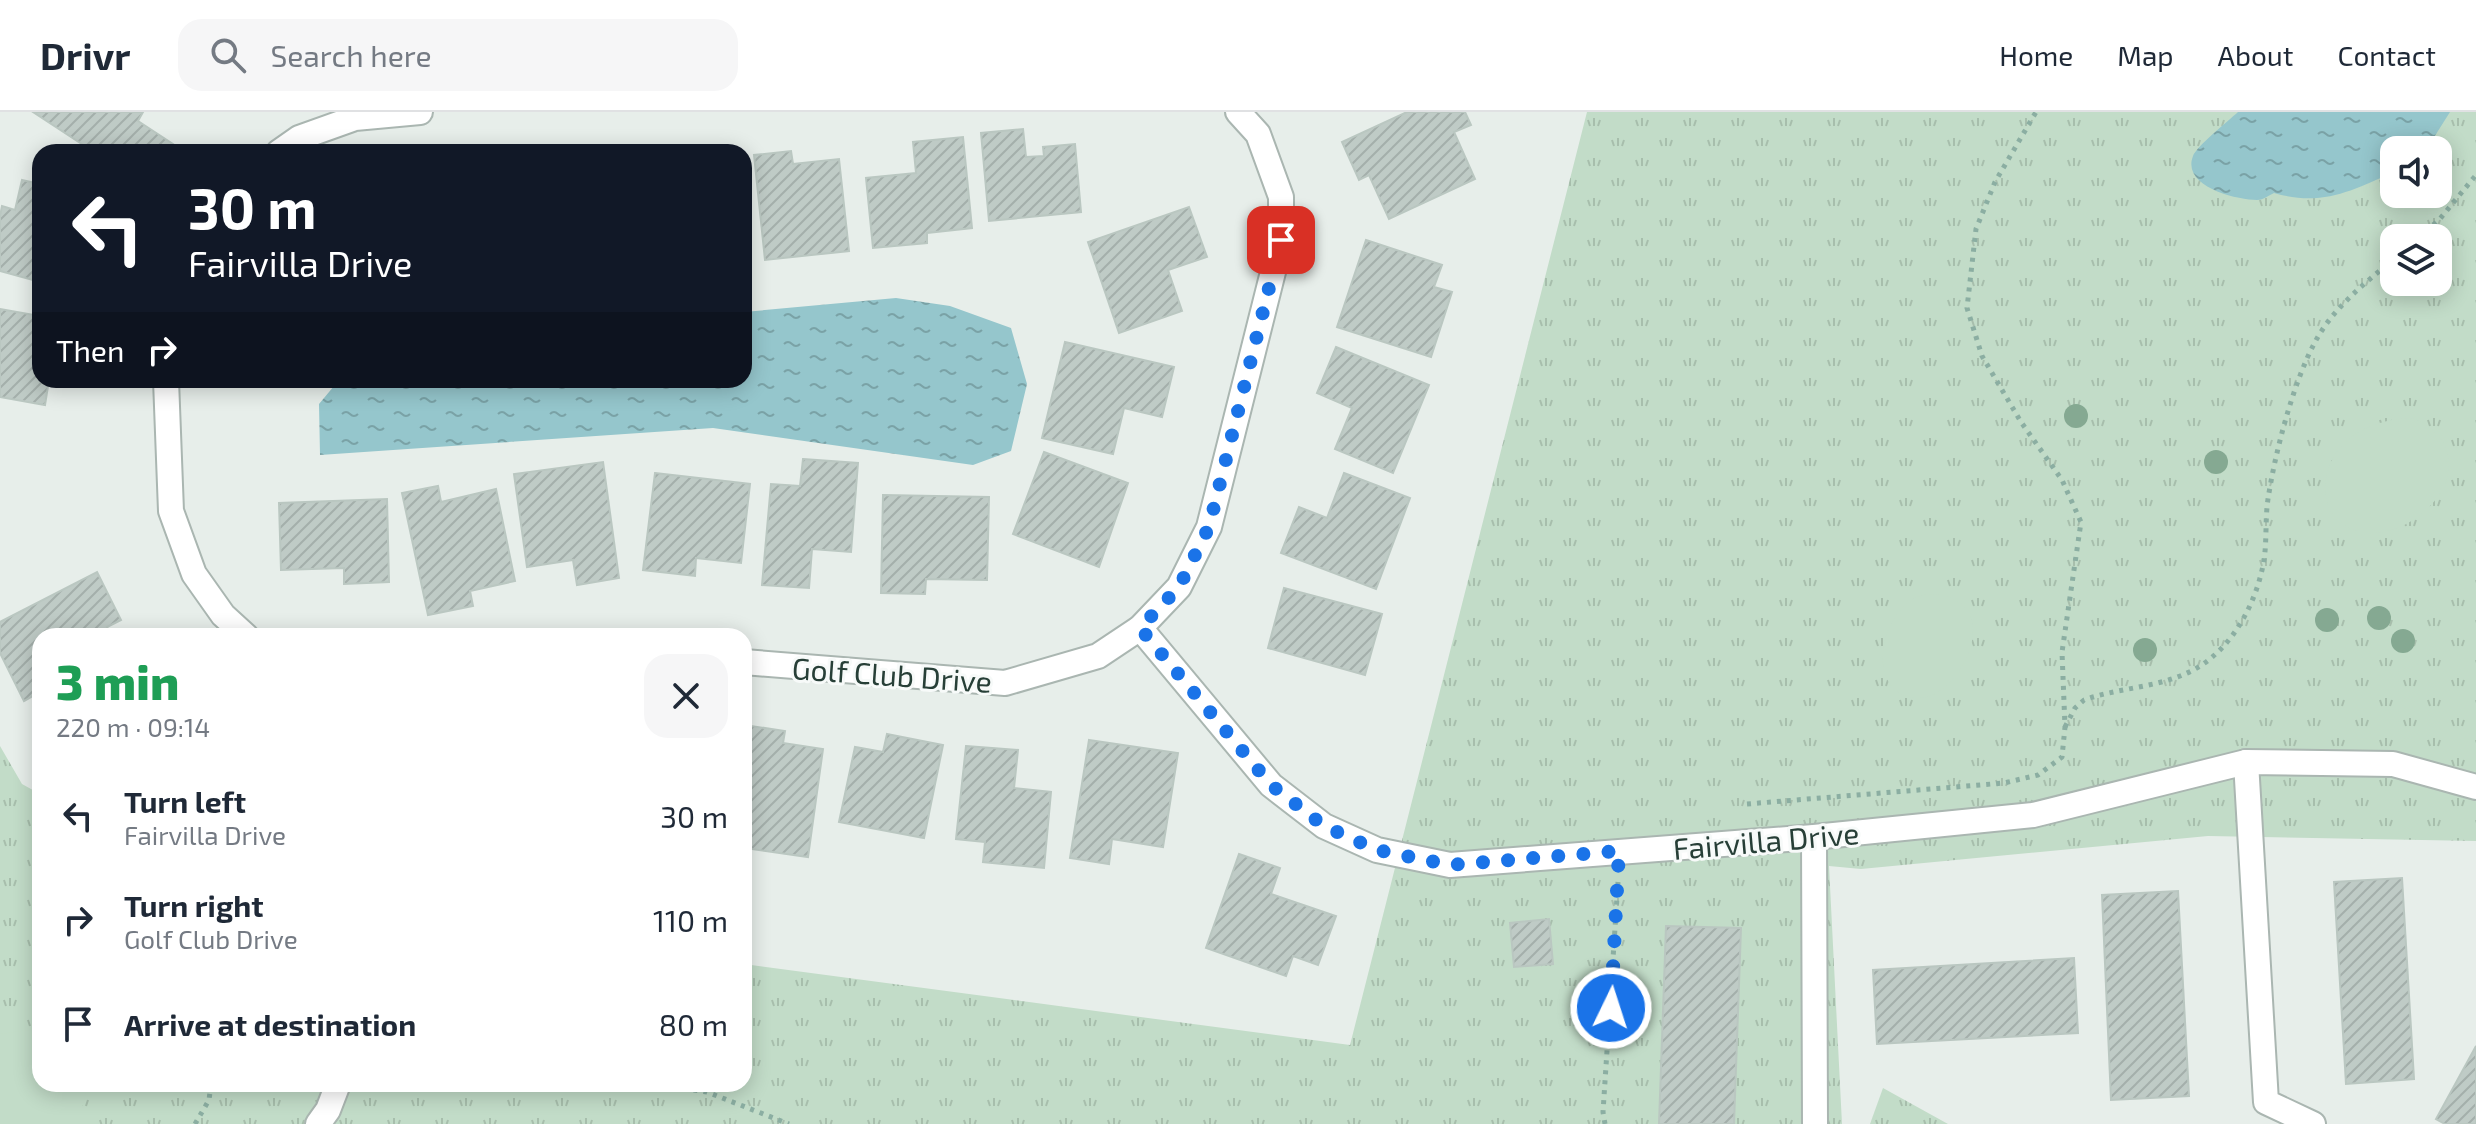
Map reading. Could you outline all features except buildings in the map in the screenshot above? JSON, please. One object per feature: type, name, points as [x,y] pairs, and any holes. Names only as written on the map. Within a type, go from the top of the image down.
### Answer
[{"type":"street","points":[[290,144],[355,118],[420,112]]},
{"type":"street","name":"Golf Club Drive","points":[[752,663],[1005,683],[1098,656],[1140,628],[1179,587],[1209,527],[1281,240],[1281,197],[1258,134],[1238,112]]},
{"type":"street","points":[[166,388],[171,511],[194,574],[223,615],[237,628]]},
{"type":"street","name":"Fairvilla Drive","points":[[1140,628],[1271,785],[1324,826],[1377,850],[1450,865],[1814,837],[2033,815],[2246,762],[2393,764],[2476,787]]},
{"type":"street","points":[[2246,762],[2266,1102],[2313,1124]]},
{"type":"street","points":[[1814,837],[1815,1124]]},
{"type":"street","points":[[318,1124],[335,1092]]},
{"type":"path","points":[[1747,804],[2004,783],[2038,775],[2062,757],[2065,727],[2062,652],[2081,522],[2062,480],[2021,422],[1982,356],[1967,308],[1976,229],[1995,182],[2036,112]]},
{"type":"path","points":[[2434,224],[2476,175]]},
{"type":"path","points":[[2065,727],[2075,708],[2084,700],[2173,680],[2196,669],[2221,650],[2234,633],[2247,610],[2264,560],[2268,499],[2305,364],[2326,324],[2380,271]]},
{"type":"path","points":[[1605,1124],[1603,1112],[1619,851]]},
{"type":"path","points":[[195,1124],[209,1100],[210,1092]]},
{"type":"path","points":[[707,1092],[789,1124]]},
{"type":"green space","points":[[1587,112],[2476,112],[2476,841],[2208,836],[1861,869],[1829,866],[1842,1124],[0,1124],[0,746],[22,784],[32,790],[32,1092],[752,1092],[752,965],[1350,1045]]},
{"type":"green space","points":[[2413,418],[2429,427],[2442,440],[2449,461],[2446,482],[2435,501],[2418,517],[2398,528],[2376,533],[2355,530],[2337,519],[2328,505],[2325,484],[2337,452],[2346,441],[2370,426]]},
{"type":"green space","points":[[1926,594],[1952,598],[1967,610],[1973,627],[1971,646],[1963,666],[1935,694],[1918,698],[1900,693],[1889,682],[1883,649],[1897,614],[1910,601]]},
{"type":"green space","points":[[32,1031],[32,1092],[86,1092],[82,1109],[67,1124],[0,1124],[0,1034]]},
{"type":"green space","points":[[1883,1088],[1948,1124],[1870,1124]]},
{"type":"water","points":[[2238,112],[2450,112],[2435,136],[2380,136],[2380,178],[2322,198],[2274,193],[2257,200],[2213,190],[2195,176],[2191,167],[2195,152]]},
{"type":"water","points":[[896,298],[950,306],[1011,328],[1027,384],[1011,451],[973,465],[713,428],[320,455],[319,404],[332,388],[752,388],[752,311]]},
{"type":"route","points":[[1281,240],[1209,527],[1179,587],[1140,628],[1271,785],[1324,826],[1377,850],[1450,865],[1619,851],[1611,1008]]}]
